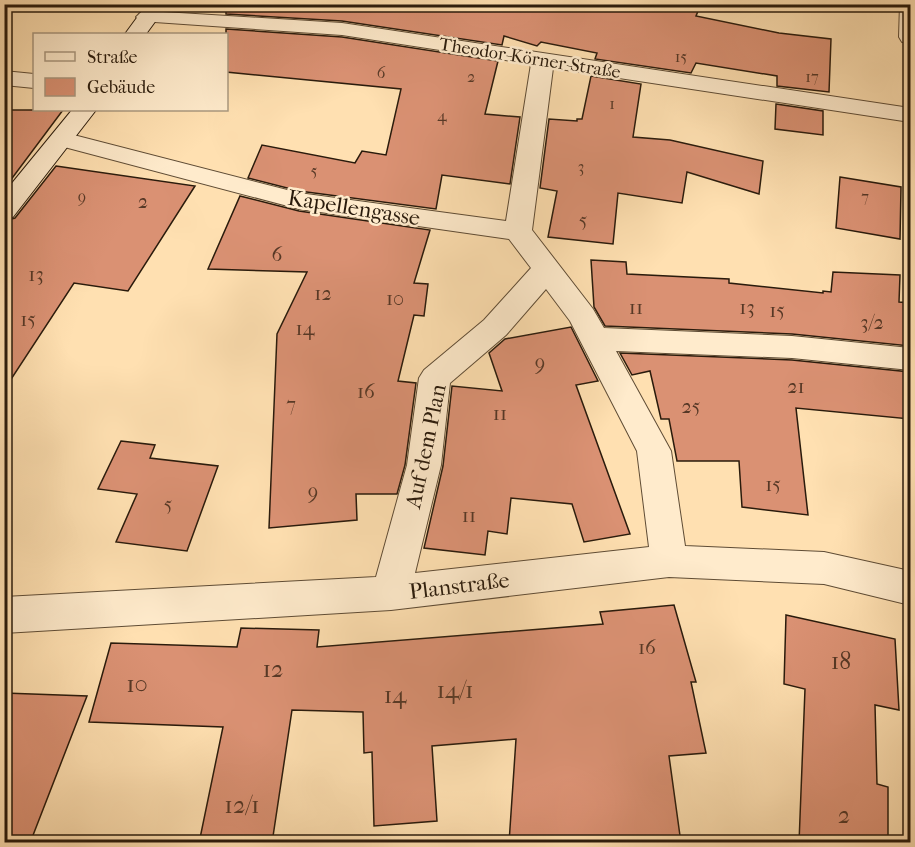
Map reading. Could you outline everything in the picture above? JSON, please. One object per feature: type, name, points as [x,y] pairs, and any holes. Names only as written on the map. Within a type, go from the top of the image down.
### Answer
[{"type":"street","points":[[910,4],[910,37]]},
{"type":"street","name":"Theodor-Körner-Straße","points":[[147,19],[342,29],[910,115]]},
{"type":"street","points":[[543,61],[519,231],[582,316],[654,451],[669,561]]},
{"type":"street","points":[[4,78],[33,81]]},
{"type":"street","points":[[4,211],[83,111]]},
{"type":"street","name":"Kapellengasse","points":[[62,139],[298,201],[519,231]]},
{"type":"street","name":"Auf dem Plan","points":[[391,593],[424,465],[435,378],[479,345],[517,307],[546,269]]},
{"type":"street","points":[[594,339],[702,342],[859,352],[910,359]]},
{"type":"street","name":"Planstraße","points":[[4,615],[391,593],[669,561],[824,568],[910,588]]},
{"type":"building","points":[[226,4],[701,4],[696,16],[779,33],[831,39],[829,92],[777,86],[777,76],[696,63],[691,73],[595,59],[597,53],[541,42],[537,46],[504,36],[502,45],[342,21],[226,14]]},
{"type":"building","points":[[226,29],[342,37],[498,61],[485,114],[520,117],[510,184],[442,175],[436,209],[299,191],[248,178],[262,145],[355,163],[362,151],[386,155],[401,89],[228,72],[228,33]]},
{"type":"building","points":[[591,76],[641,84],[633,137],[670,140],[763,161],[759,194],[687,172],[682,203],[618,193],[613,244],[548,237],[557,191],[540,188],[549,119],[577,121],[577,119],[582,119]]},
{"type":"building","points":[[776,104],[823,111],[823,135],[775,129]]},
{"type":"building","points":[[4,110],[62,111],[4,189]]},
{"type":"building","points":[[56,166],[195,186],[128,291],[74,283],[4,390],[4,221],[15,218]]},
{"type":"building","points":[[840,177],[901,187],[900,239],[836,228]]},
{"type":"building","points":[[240,196],[299,211],[430,230],[414,283],[428,284],[424,316],[414,315],[398,381],[416,383],[405,465],[397,494],[356,494],[357,520],[269,528],[277,334],[307,272],[208,269]]},
{"type":"building","points":[[591,260],[626,262],[627,274],[729,279],[729,283],[823,293],[823,291],[831,292],[833,272],[900,275],[899,302],[910,303],[910,346],[792,334],[605,326],[594,307]]},
{"type":"building","points":[[571,327],[598,381],[576,385],[630,534],[584,542],[572,504],[511,498],[507,534],[488,531],[485,555],[424,548],[443,466],[452,386],[502,391],[489,353],[505,339]]},
{"type":"building","points":[[620,353],[792,360],[910,372],[910,419],[796,408],[808,515],[742,507],[739,461],[677,461],[669,419],[661,419],[650,371],[632,375]]},
{"type":"building","points":[[121,441],[155,445],[150,458],[218,466],[187,551],[116,542],[137,494],[98,489]]},
{"type":"building","points":[[674,605],[696,682],[691,682],[706,753],[669,756],[681,843],[509,843],[516,739],[432,746],[437,821],[374,826],[372,752],[364,753],[363,712],[292,710],[272,843],[199,843],[223,727],[89,722],[111,643],[237,647],[241,628],[319,630],[317,647],[603,624],[600,612]]},
{"type":"building","points":[[786,615],[895,639],[899,710],[875,705],[877,784],[888,787],[888,843],[799,843],[805,689],[784,684]]},
{"type":"building","points":[[4,693],[87,696],[30,843],[4,843]]}]
